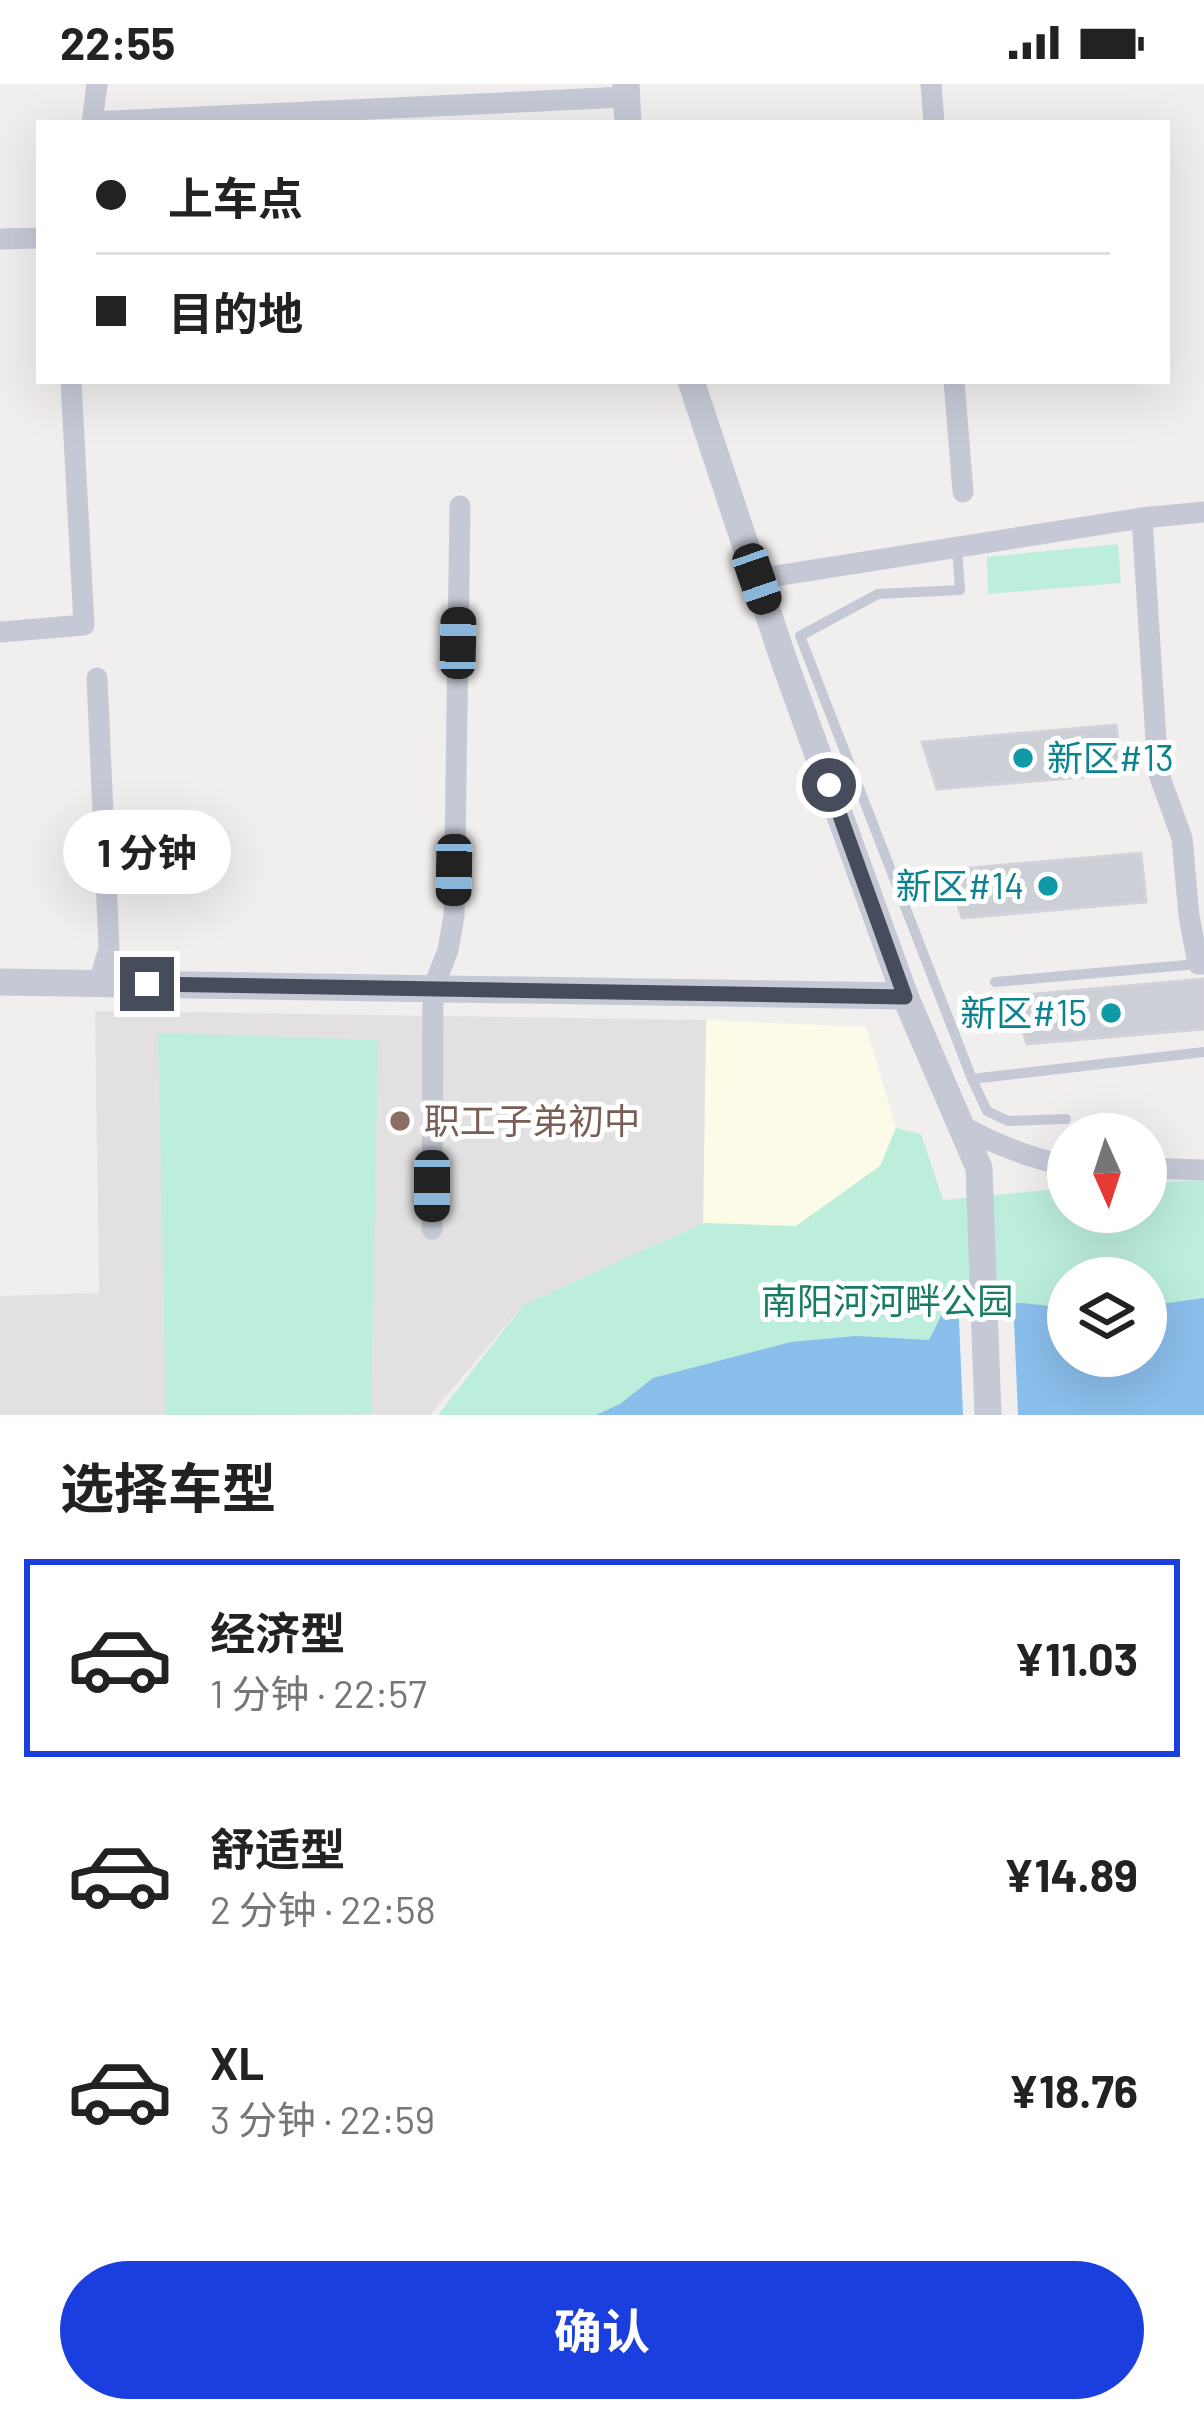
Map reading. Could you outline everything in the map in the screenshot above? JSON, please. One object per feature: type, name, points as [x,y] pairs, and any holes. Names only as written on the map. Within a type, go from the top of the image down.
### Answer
[{"type":"street","points":[[92,120],[97,84]]},
{"type":"street","points":[[932,84],[934,120]]},
{"type":"street","points":[[143,120],[626,101]]},
{"type":"street","points":[[0,239],[36,238]]},
{"type":"street","points":[[0,632],[84,625],[70,384]]},
{"type":"street","points":[[692,384],[905,997],[979,1168],[988,1415]]},
{"type":"street","points":[[954,384],[962,492]]},
{"type":"street","points":[[432,1229],[433,989],[448,950],[454,916],[460,506]]},
{"type":"street","points":[[757,579],[1204,512]]},
{"type":"street","points":[[1142,518],[1158,772],[1182,838],[1189,916],[1202,966]]},
{"type":"street","points":[[97,678],[109,948],[99,983]]},
{"type":"street","points":[[0,982],[905,997]]},
{"type":"street","points":[[962,1126],[1047,1162]]},
{"type":"street","points":[[1167,1169],[1204,1170]]},
{"type":"lane","points":[[957,547],[960,590],[878,594],[800,636],[987,1111],[1008,1121],[1047,1120]]},
{"type":"lane","points":[[995,982],[1202,966]]},
{"type":"lane","points":[[972,1079],[1204,1052]]},
{"type":"shaded area","name":"职工子弟初中","points":[[95,1011],[706,1020],[703,1223],[523,1305],[430,1415],[0,1415],[0,1296],[99,1293]]},
{"type":"shaded area","points":[[706,1020],[866,1027],[896,1128],[880,1166],[796,1226],[703,1223]]},
{"type":"green space","points":[[1118,544],[1121,583],[988,594],[987,557]]},
{"type":"green space","points":[[158,1033],[378,1040],[371,1414],[166,1415]]},
{"type":"green space","name":"南阳河河畔公园","points":[[896,1128],[921,1134],[943,1200],[1047,1190],[1047,1233],[1167,1233],[1167,1182],[1204,1180],[1204,1415],[438,1415],[523,1305],[703,1223],[796,1226],[880,1166]]},
{"type":"water","points":[[1204,1298],[1204,1415],[596,1415],[620,1404],[653,1378],[791,1342],[856,1336],[929,1340],[948,1302],[1047,1306],[1047,1377],[1167,1377],[1167,1303]]},
{"type":"pier","points":[[958,1296],[1013,1297],[1018,1415],[963,1415]]},
{"type":"building","name":"新区#13","points":[[1116,725],[1122,774],[937,789],[922,742]]},
{"type":"building","name":"新区#14","points":[[1141,853],[1146,902],[962,918],[947,870]]},
{"type":"building","name":"新区#15","points":[[1204,979],[1204,1029],[1027,1044],[1012,996]]},
{"type":"place","name":"新区#13","points":[[1023,758]]},
{"type":"place","name":"新区#14","points":[[1048,886]]},
{"type":"place","name":"新区#15","points":[[1111,1013]]},
{"type":"place","name":"职工子弟初中","points":[[400,1121]]},
{"type":"route","points":[[147,984],[905,997],[829,785]]}]
